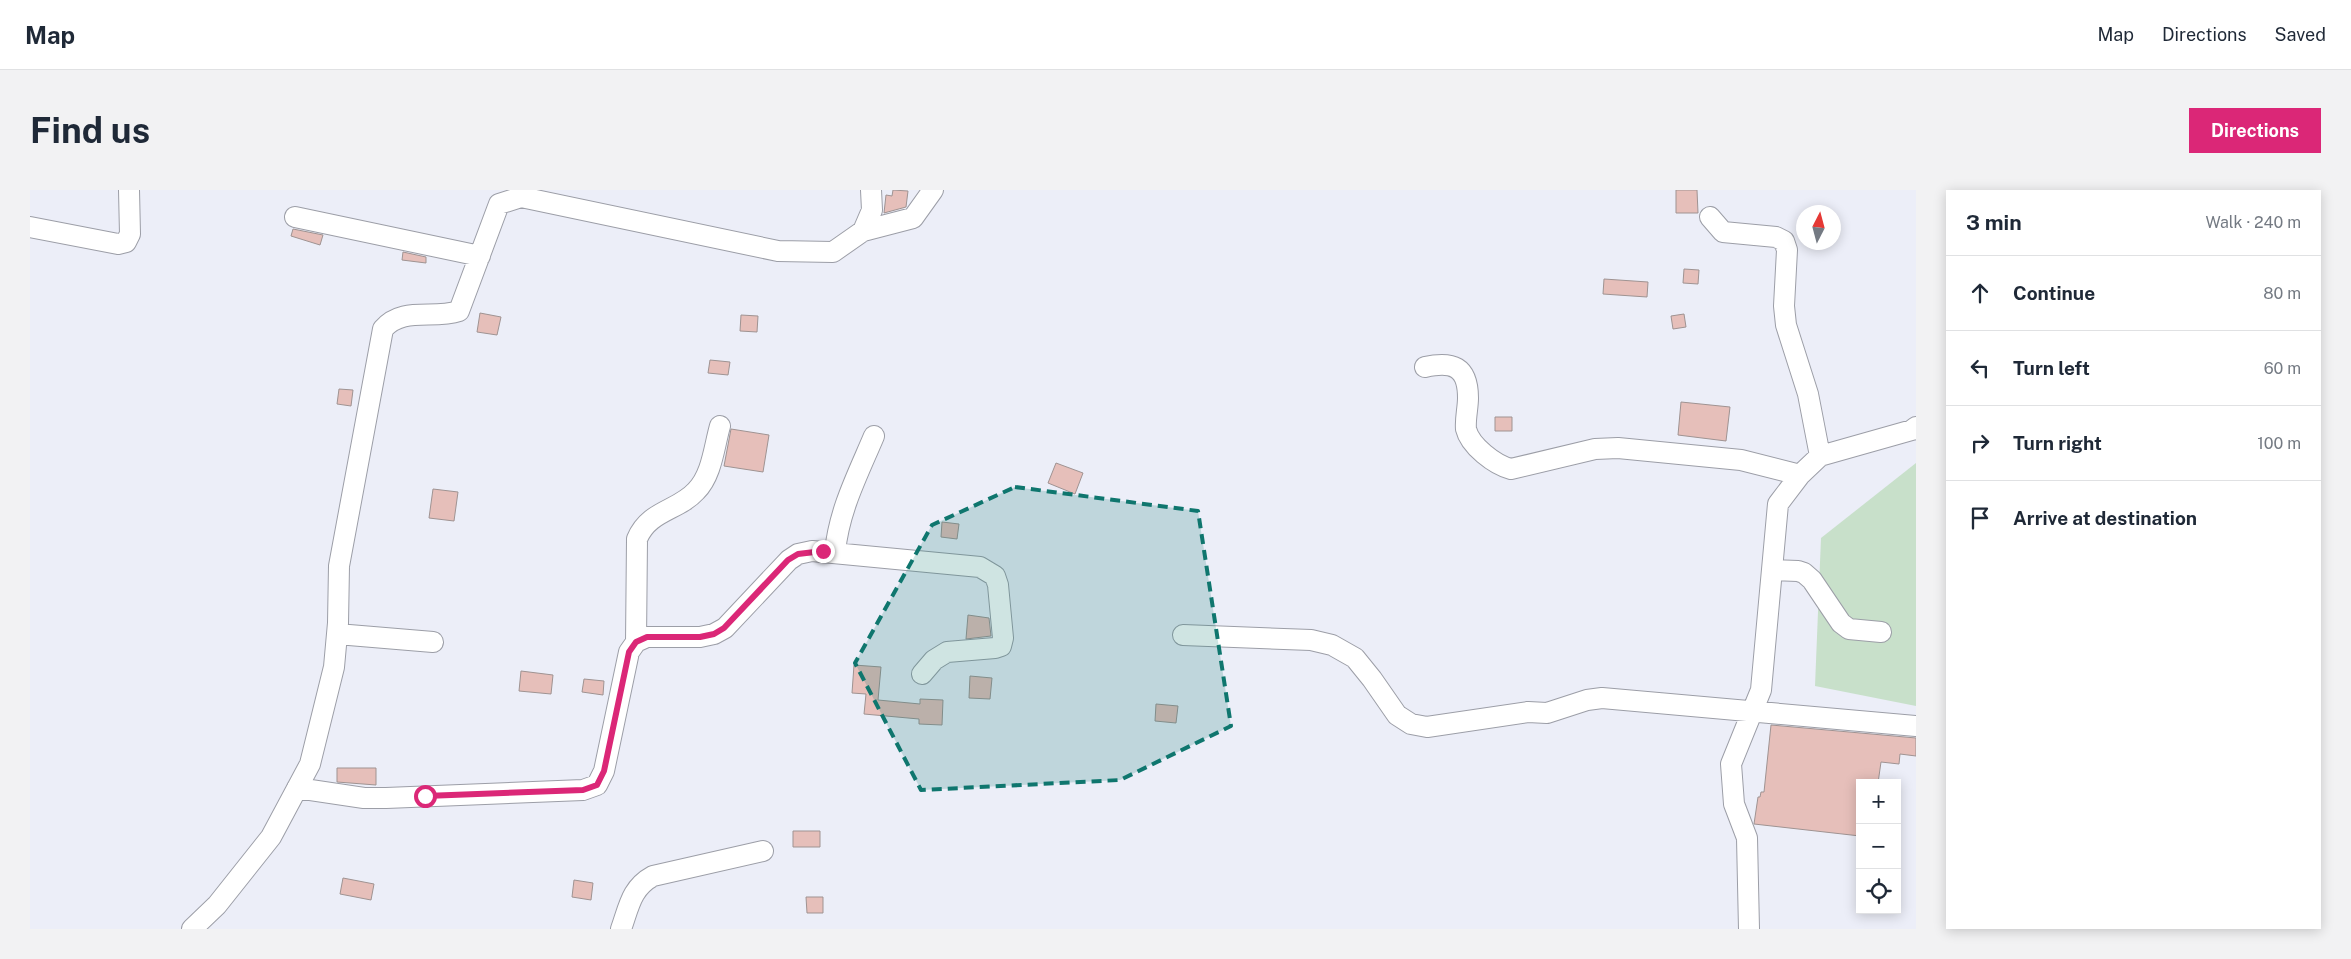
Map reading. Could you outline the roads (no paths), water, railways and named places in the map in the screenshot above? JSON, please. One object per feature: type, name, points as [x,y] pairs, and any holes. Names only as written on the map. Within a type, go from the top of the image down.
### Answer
[{"type":"street","points":[[30,227],[118,244],[126,242],[130,234],[129,190]]},
{"type":"street","points":[[863,231],[872,210],[871,190]]},
{"type":"street","points":[[192,929],[217,905],[271,837],[310,764],[334,667],[339,566],[383,328],[390,320],[401,316],[459,311],[499,204],[521,197],[778,251],[833,252],[863,231],[913,218],[933,190]]},
{"type":"street","points":[[295,217],[480,256]]},
{"type":"street","points":[[1710,217],[1723,232],[1776,237],[1784,241],[1787,250],[1784,306],[1786,325],[1808,394],[1820,456]]},
{"type":"street","points":[[1425,368],[1442,363],[1451,364],[1460,371],[1466,382],[1468,396],[1466,426],[1468,435],[1472,442],[1501,467],[1511,469],[1596,449],[1618,448],[1741,460],[1800,475]]},
{"type":"street","points":[[636,642],[637,539],[641,528],[650,519],[695,493],[705,480],[720,426]]},
{"type":"street","points":[[1749,929],[1747,838],[1734,804],[1731,764],[1761,690],[1778,504],[1800,475],[1820,456],[1912,430],[1916,427]]},
{"type":"street","points":[[834,552],[842,512],[874,436]]},
{"type":"street","points":[[297,788],[364,798],[386,798],[583,790],[597,785],[604,771],[629,652],[636,642],[647,637],[700,637],[714,634],[724,628],[788,560],[798,554],[812,551],[980,567],[995,576],[998,585],[1003,638],[1001,646],[947,652],[934,660],[922,674]]},
{"type":"street","points":[[1772,570],[1804,573],[1812,580],[1841,623],[1848,629],[1881,632]]},
{"type":"street","points":[[337,634],[433,642]]},
{"type":"street","points":[[1183,635],[1311,640],[1332,645],[1354,658],[1372,679],[1397,715],[1411,724],[1427,727],[1528,712],[1547,713],[1602,698],[1916,726]]},
{"type":"street","points":[[621,929],[633,894],[640,883],[653,876],[763,851]]}]
